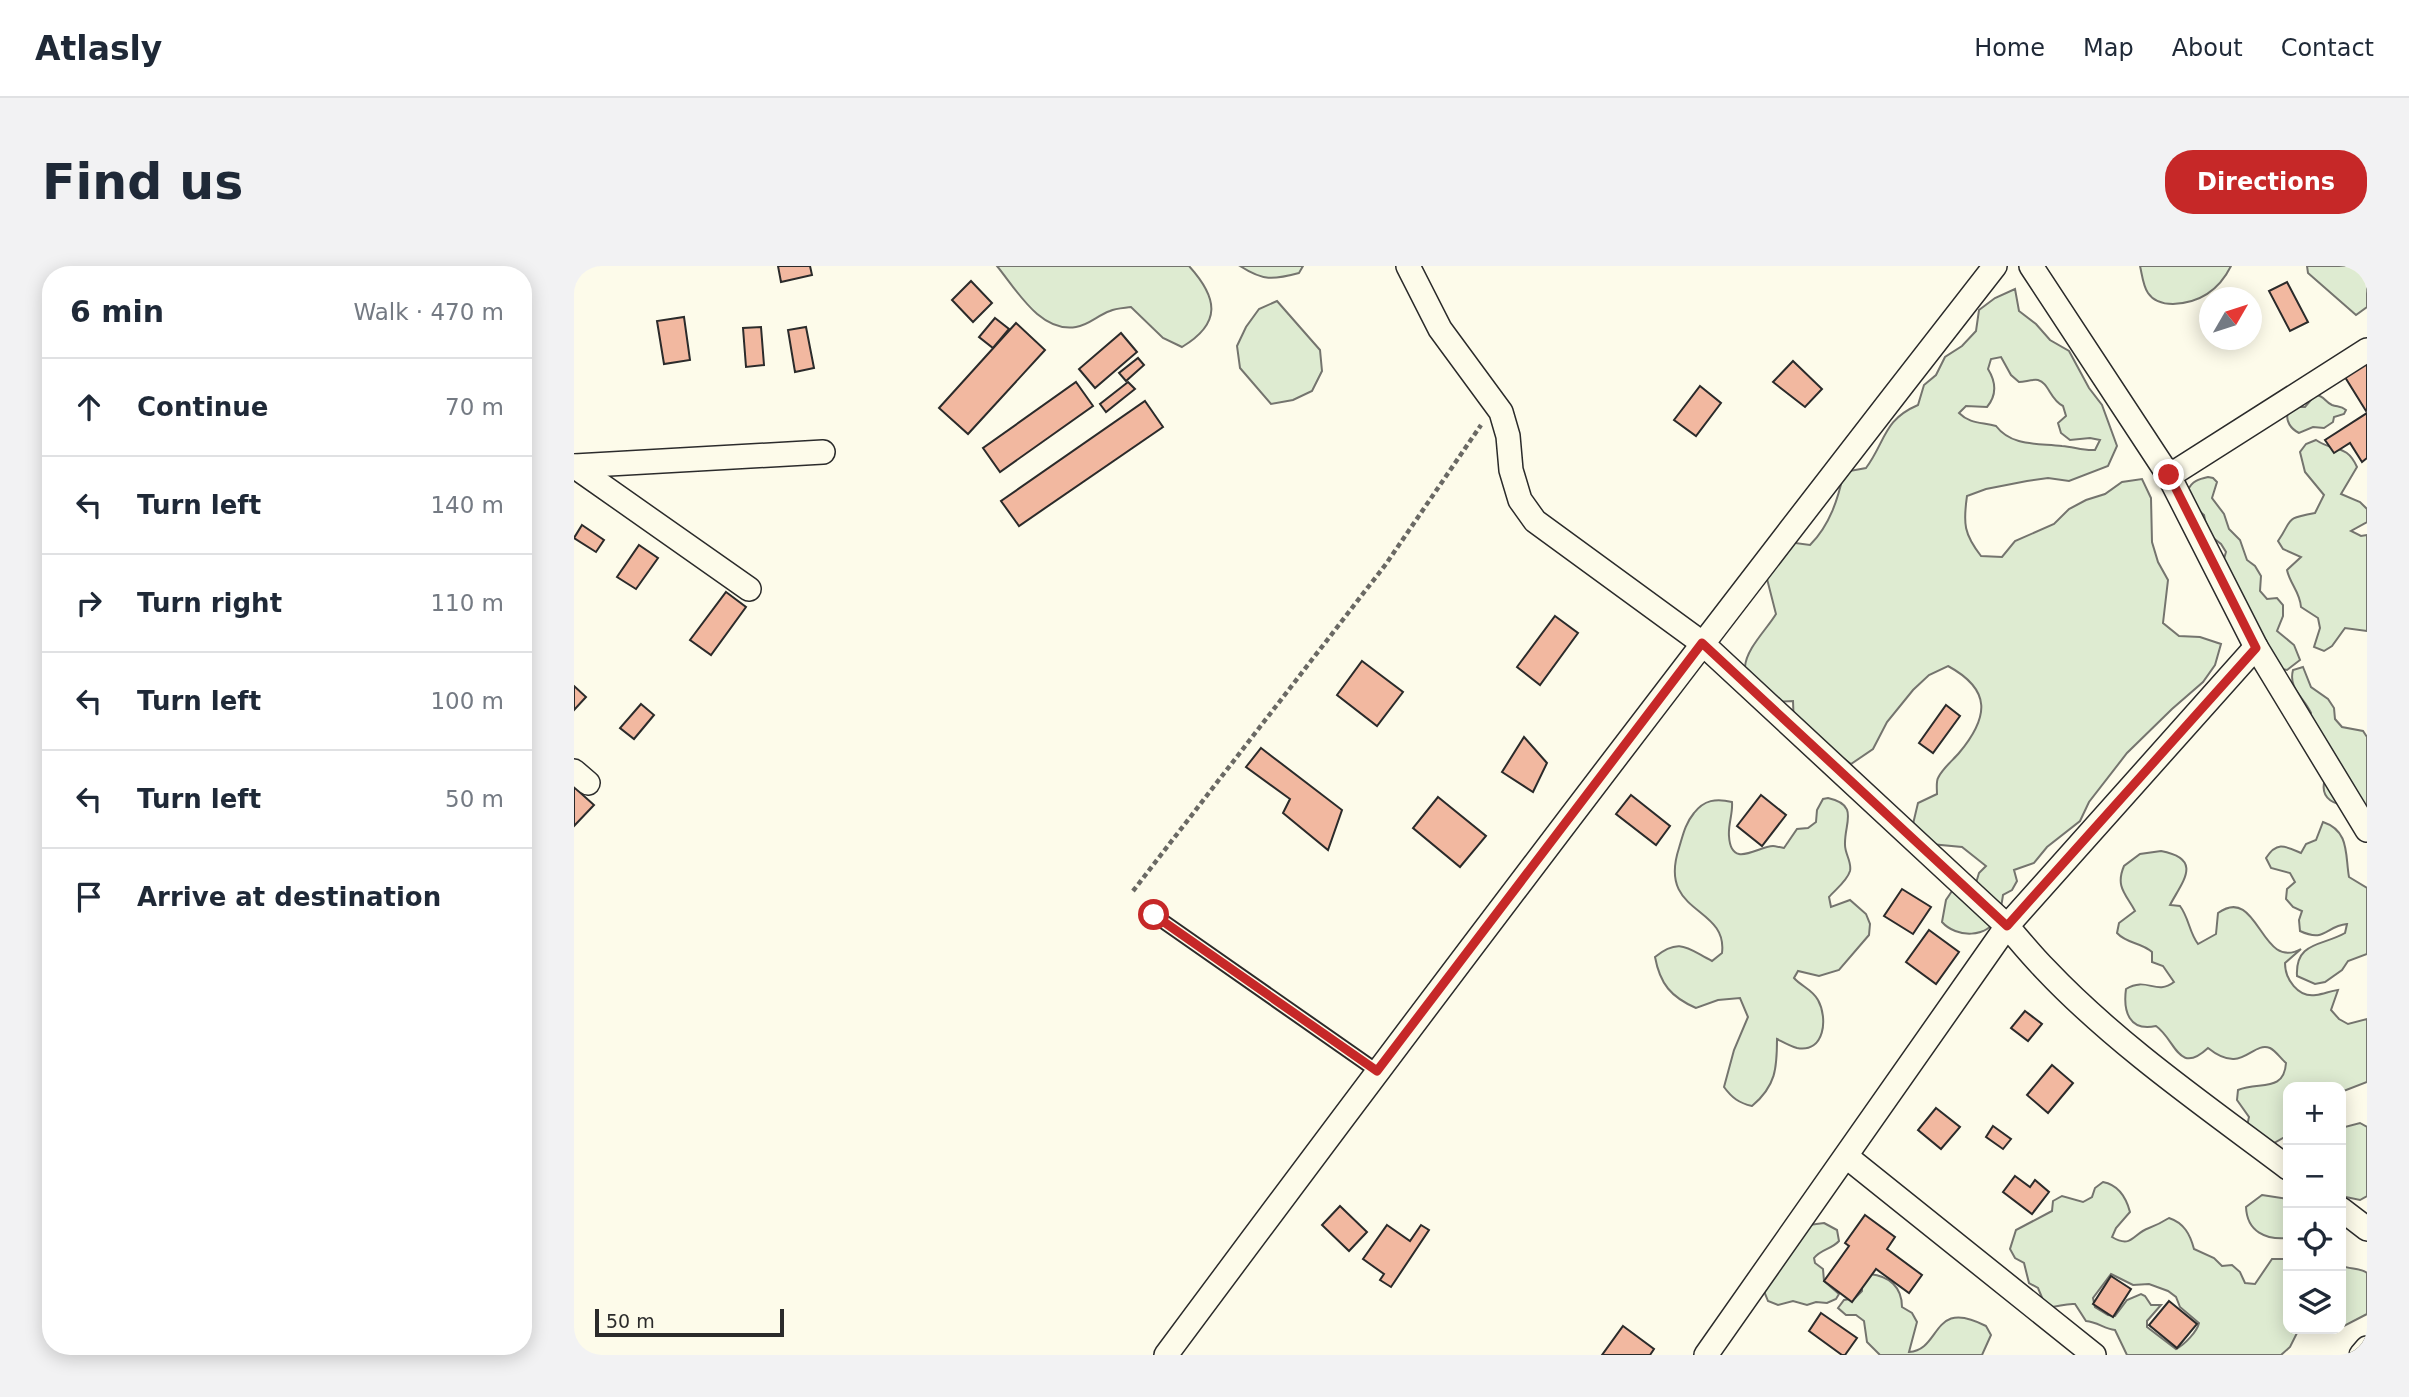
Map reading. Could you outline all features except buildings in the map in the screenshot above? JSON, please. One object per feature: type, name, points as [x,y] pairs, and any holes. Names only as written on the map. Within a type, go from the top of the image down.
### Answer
[{"type":"street","points":[[1408,266],[1440,330],[1501,412],[1508,436],[1511,470],[1520,500],[1535,521],[1702,643],[2007,926],[2047,972],[2112,1031],[2166,1076],[2283,1164]]},
{"type":"street","points":[[1166,1355],[1377,1071],[1702,643],[1995,266]]},
{"type":"street","points":[[2031,266],[2169,475],[2256,648],[2367,830]]},
{"type":"street","points":[[2169,475],[2367,350]]},
{"type":"street","points":[[574,466],[822,452]]},
{"type":"street","points":[[574,466],[749,589]]},
{"type":"street","points":[[1706,1355],[2007,926],[2256,648]]},
{"type":"street","points":[[1847,1157],[2094,1355]]},
{"type":"street","points":[[2346,1213],[2367,1229]]},
{"type":"street","points":[[2361,1355],[2367,1348]]},
{"type":"lane","points":[[1154,915],[1377,1071]]},
{"type":"path","points":[[1133,891],[1386,564],[1496,404]]},
{"type":"green space","points":[[997,266],[1189,266],[1210,299],[1209,319],[1204,329],[1182,347],[1163,338],[1131,307],[1112,310],[1081,326],[1063,327],[1051,323],[1030,307]]},
{"type":"green space","points":[[1240,266],[1303,266],[1299,273],[1275,278],[1262,277]]},
{"type":"green space","points":[[2140,266],[2231,266],[2221,282],[2215,287],[2199,287],[2199,298],[2191,301],[2173,304],[2159,302],[2150,296]]},
{"type":"green space","points":[[2307,266],[2367,266],[2367,307],[2356,315],[2308,273]]},
{"type":"green space","points":[[2015,289],[2019,311],[2036,324],[2050,340],[2069,351],[2089,388],[2102,405],[2117,446],[2108,466],[2069,481],[2048,478],[2027,481],[1986,489],[1967,496],[1966,528],[1975,548],[1981,556],[2002,557],[2015,541],[2054,524],[2069,509],[2105,494],[2122,482],[2142,479],[2151,498],[2152,542],[2158,562],[2168,580],[2163,623],[2179,636],[2200,637],[2221,644],[2215,665],[2203,682],[2127,753],[2089,802],[2080,821],[2047,847],[2034,863],[2014,870],[2017,881],[2012,890],[2003,895],[2000,911],[1993,924],[1972,934],[1955,931],[1942,922],[1946,900],[1952,891],[1962,893],[1976,883],[1979,873],[1986,866],[1962,847],[1920,843],[1913,824],[1918,803],[1937,794],[1940,775],[1976,728],[1981,705],[1979,695],[1972,685],[1948,666],[1929,675],[1887,722],[1873,749],[1851,764],[1823,743],[1794,728],[1793,701],[1774,702],[1753,693],[1745,667],[1753,646],[1776,614],[1766,575],[1788,542],[1810,545],[1817,537],[1832,511],[1844,472],[1866,468],[1891,424],[1918,405],[1924,385],[1936,375],[1945,357],[1962,346],[1976,331],[1979,310],[1995,298]],"holes":[[[2001,357],[2011,375],[2019,382],[2042,382],[2063,406],[2066,416],[2058,423],[2061,433],[2070,440],[2100,440],[2095,450],[2018,441],[2002,433],[1996,426],[1972,421],[1959,413],[1966,406],[1987,407],[1990,402],[1994,388],[1988,369],[1991,359]]]},
{"type":"green space","points":[[1277,301],[1320,350],[1322,371],[1312,391],[1293,400],[1271,404],[1240,368],[1237,346],[1259,309]]},
{"type":"green space","points":[[2315,395],[2346,410],[2344,414],[2334,417],[2333,422],[2324,428],[2313,427],[2299,433],[2289,424],[2288,412],[2296,407],[2305,407]]},
{"type":"green space","points":[[2316,440],[2344,451],[2353,459],[2357,467],[2341,494],[2360,502],[2367,509],[2367,522],[2351,531],[2361,536],[2367,535],[2367,631],[2345,628],[2332,646],[2324,651],[2314,647],[2320,628],[2318,618],[2301,607],[2287,570],[2301,557],[2283,549],[2278,541],[2293,518],[2315,513],[2324,495],[2305,472],[2300,452],[2306,444]]},
{"type":"green space","points":[[2208,477],[2217,482],[2212,498],[2224,514],[2229,529],[2240,540],[2247,560],[2261,576],[2260,591],[2267,599],[2277,598],[2283,605],[2283,616],[2277,631],[2294,645],[2300,660],[2287,670],[2282,669],[2232,594],[2234,579],[2223,562],[2226,552],[2221,544],[2208,534],[2204,515],[2192,505],[2188,490],[2196,481]]},
{"type":"green space","points":[[2303,667],[2311,687],[2328,699],[2334,708],[2335,719],[2342,727],[2363,731],[2367,737],[2367,811],[2333,802],[2324,792],[2327,774],[2307,722],[2311,713],[2298,693],[2292,677],[2293,670]]},
{"type":"green space","points":[[1823,799],[1838,801],[1847,810],[1845,845],[1850,868],[1846,878],[1829,897],[1831,907],[1850,900],[1866,914],[1870,924],[1869,935],[1839,970],[1819,976],[1798,971],[1794,978],[1813,993],[1821,1007],[1822,1033],[1814,1045],[1806,1048],[1797,1048],[1777,1039],[1773,1076],[1766,1091],[1752,1106],[1736,1100],[1724,1087],[1734,1050],[1748,1017],[1740,998],[1718,1000],[1696,1008],[1673,994],[1657,966],[1655,957],[1678,946],[1712,961],[1722,953],[1721,937],[1715,926],[1685,898],[1677,886],[1675,870],[1679,848],[1691,817],[1702,805],[1711,801],[1732,802],[1729,827],[1731,846],[1735,852],[1746,854],[1773,846],[1784,848],[1797,829],[1808,828],[1816,822],[1817,810]]},
{"type":"green space","points":[[2323,822],[2338,831],[2342,838],[2349,877],[2367,888],[2367,954],[2348,961],[2342,970],[2325,982],[2315,984],[2297,976],[2301,956],[2312,946],[2345,933],[2347,924],[2320,935],[2300,931],[2302,911],[2293,907],[2286,899],[2287,889],[2295,882],[2290,873],[2271,868],[2266,858],[2274,849],[2282,846],[2301,853],[2306,844],[2316,840]]},
{"type":"green space","points":[[2161,851],[2174,855],[2186,866],[2184,880],[2170,905],[2180,906],[2198,944],[2216,934],[2218,913],[2232,907],[2243,910],[2276,949],[2287,953],[2301,949],[2285,963],[2287,975],[2294,986],[2310,995],[2338,990],[2331,1010],[2339,1019],[2348,1024],[2367,1019],[2367,1082],[2346,1090],[2346,1082],[2283,1082],[2283,1138],[2267,1147],[2247,1126],[2249,1117],[2237,1100],[2238,1090],[2281,1079],[2286,1063],[2276,1053],[2263,1047],[2245,1056],[2230,1059],[2208,1048],[2198,1056],[2184,1057],[2156,1026],[2147,1027],[2134,1023],[2127,1012],[2126,989],[2140,984],[2162,987],[2174,982],[2163,966],[2152,962],[2152,952],[2117,933],[2119,923],[2135,911],[2121,885],[2124,866],[2140,854]]},
{"type":"green space","points":[[2360,1123],[2367,1127],[2367,1196],[2360,1200],[2346,1197],[2346,1127]]},
{"type":"green space","points":[[2103,1182],[2118,1189],[2126,1201],[2130,1212],[2112,1237],[2128,1241],[2169,1218],[2186,1230],[2194,1249],[2214,1258],[2222,1266],[2232,1265],[2240,1272],[2245,1283],[2255,1284],[2272,1259],[2283,1259],[2283,1334],[2296,1334],[2290,1347],[2281,1355],[2127,1355],[2115,1330],[2086,1321],[2075,1304],[2046,1307],[2038,1288],[2029,1283],[2024,1263],[2015,1258],[2010,1249],[2016,1230],[2052,1211],[2053,1201],[2062,1196],[2083,1202],[2092,1197],[2095,1188]],"holes":[[[2111,1274],[2133,1285],[2149,1284],[2176,1297],[2180,1307],[2199,1323],[2196,1330],[2176,1349],[2147,1327],[2147,1321],[2161,1305],[2151,1305],[2145,1296],[2141,1294],[2127,1300],[2115,1316],[2095,1307],[2093,1298]]]},
{"type":"green space","points":[[2262,1195],[2283,1198],[2283,1238],[2272,1238],[2259,1233],[2250,1223],[2246,1207]]},
{"type":"green space","points":[[1824,1223],[1837,1230],[1839,1241],[1814,1258],[1815,1263],[1823,1269],[1824,1281],[1839,1294],[1836,1299],[1807,1305],[1793,1301],[1778,1305],[1768,1301],[1764,1291],[1809,1225]]},
{"type":"green space","points":[[2346,1268],[2367,1273],[2367,1314],[2346,1325]]},
{"type":"green space","points":[[1870,1274],[1883,1277],[1897,1288],[1902,1307],[1912,1313],[1917,1322],[1909,1352],[1920,1349],[1939,1327],[1955,1318],[1968,1319],[1986,1326],[1991,1335],[1982,1355],[1880,1355],[1867,1342],[1864,1321],[1856,1315],[1846,1315],[1838,1308],[1844,1300],[1855,1298],[1862,1291],[1862,1280]]},
{"type":"route","points":[[1154,915],[1377,1071],[1702,643],[2007,926],[2256,648],[2169,475]]}]
